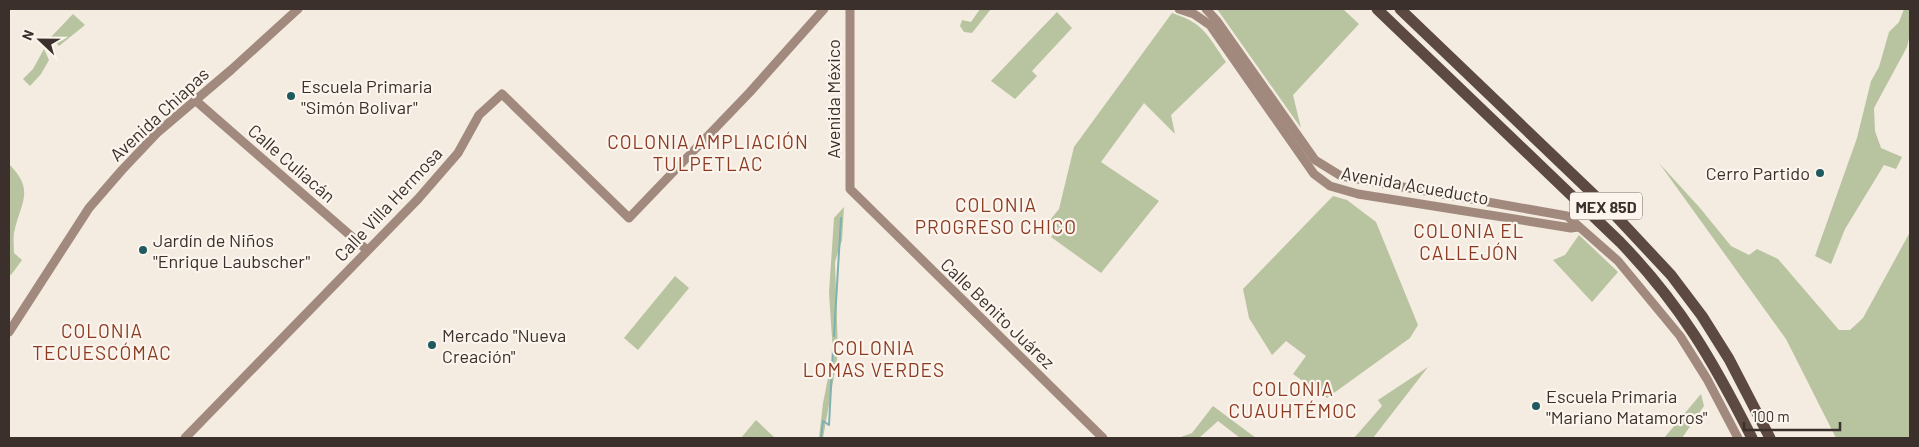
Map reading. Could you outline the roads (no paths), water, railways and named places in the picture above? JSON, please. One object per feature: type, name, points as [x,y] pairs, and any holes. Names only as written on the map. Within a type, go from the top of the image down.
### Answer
[{"type":"highway","name":"MEX 85D","points":[[1377,9],[1606,228],[1650,274],[1678,308],[1707,352],[1752,438]]},
{"type":"highway","name":"MEX 85D","points":[[1400,9],[1614,214],[1671,275],[1702,316],[1722,347],[1770,438]]},
{"type":"street","name":"Avenida Chiapas","points":[[9,332],[90,208],[152,138],[298,9]]},
{"type":"street","name":"Calle Villa Hermosa","points":[[185,438],[450,163],[479,115],[502,94],[629,218],[750,92],[824,9]]},
{"type":"street","name":"Avenida México","points":[[850,9],[850,189]]},
{"type":"street","name":"Avenida Acueducto","points":[[1178,9],[1194,14],[1210,25],[1314,174],[1330,186],[1358,194],[1571,228],[1580,227]]},
{"type":"street","name":"Avenida Acueducto","points":[[1206,9],[1217,21],[1315,160],[1341,176],[1567,216],[1618,262],[1680,336],[1707,379],[1738,438]]},
{"type":"street","name":"Calle Culiacán","points":[[195,100],[367,250]]},
{"type":"street","name":"Calle Benito Juárez","points":[[850,189],[1103,438]]},
{"type":"waterway","points":[[834,336],[841,218]]},
{"type":"waterway","points":[[821,438],[823,421],[829,425],[833,349]]},
{"type":"place","name":"Escuela Primaria \"Simón Bolivar\"","points":[[291,96]]},
{"type":"place","name":"Cerro Partido","points":[[1820,173]]},
{"type":"place","name":"Jardín de Niños \"Enrique Laubscher\"","points":[[143,250]]},
{"type":"place","name":"Mercado \"Nueva Creación\"","points":[[432,345]]},
{"type":"place","name":"Escuela Primaria \"Mariano Matamoros\"","points":[[1536,406]]},
{"type":"district","name":"COLONIA AMPLIACIÓN TULPETLAC","points":[[708,152]]},
{"type":"district","name":"COLONIA PROGRESO CHICO","points":[[996,215]]},
{"type":"district","name":"COLONIA EL CALLEJÓN","points":[[1469,241]]},
{"type":"district","name":"COLONIA TECUESCÓMAC","points":[[102,341]]},
{"type":"district","name":"COLONIA LOMAS VERDES","points":[[874,358]]},
{"type":"district","name":"COLONIA CUAUHTÉMOC","points":[[1293,399]]}]
